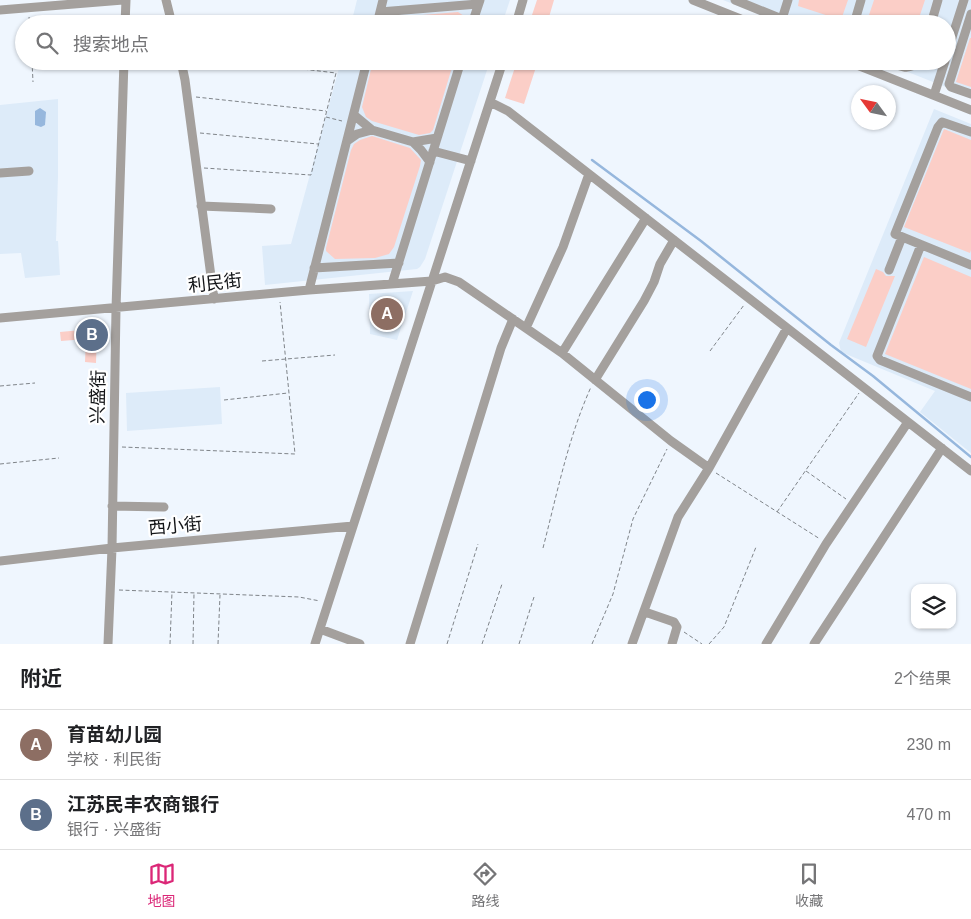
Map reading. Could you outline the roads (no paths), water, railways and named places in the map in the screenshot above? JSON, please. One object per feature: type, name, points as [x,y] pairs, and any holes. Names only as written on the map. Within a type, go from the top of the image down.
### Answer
[{"type":"street","points":[[0,10],[124,0],[125,15]]},
{"type":"street","points":[[166,0],[170,15]]},
{"type":"street","points":[[379,15],[383,0]]},
{"type":"street","points":[[519,15],[523,0]]},
{"type":"street","points":[[693,0],[730,15]]},
{"type":"street","points":[[735,0],[772,15]]},
{"type":"street","points":[[783,15],[788,0]]},
{"type":"street","points":[[857,15],[861,0]]},
{"type":"street","points":[[934,15],[938,0]]},
{"type":"street","points":[[956,25],[964,0]]},
{"type":"street","points":[[380,12],[479,2],[475,15]]},
{"type":"street","points":[[956,62],[971,14]]},
{"type":"street","name":"兴盛街","points":[[108,644],[124,70]]},
{"type":"street","points":[[182,70],[214,299]]},
{"type":"street","points":[[309,290],[366,70]]},
{"type":"street","points":[[392,284],[458,70]]},
{"type":"street","points":[[315,644],[500,70]]},
{"type":"street","points":[[870,70],[971,110]]},
{"type":"street","points":[[934,96],[941,70]]},
{"type":"street","points":[[953,70],[949,84],[950,87],[971,94]]},
{"type":"street","points":[[490,102],[508,111],[971,471]]},
{"type":"street","points":[[354,115],[372,130],[412,142],[430,162]]},
{"type":"street","points":[[971,132],[942,122],[938,127],[895,234],[971,265]]},
{"type":"street","points":[[347,141],[357,134],[372,130]]},
{"type":"street","points":[[412,142],[437,138]]},
{"type":"street","points":[[433,151],[471,161]]},
{"type":"street","points":[[0,173],[29,170]]},
{"type":"street","points":[[526,328],[563,247],[589,174]]},
{"type":"street","points":[[201,206],[271,208]]},
{"type":"street","points":[[562,353],[646,218]]},
{"type":"street","points":[[888,270],[902,237]]},
{"type":"street","points":[[595,380],[644,302],[660,264],[674,240]]},
{"type":"street","points":[[921,245],[877,356],[880,360],[971,397]]},
{"type":"street","points":[[314,268],[399,263]]},
{"type":"street","name":"利民街","points":[[0,318],[116,309],[309,290],[432,281],[444,277],[459,282],[562,353],[671,442],[709,468]]},
{"type":"street","points":[[410,644],[502,348],[513,319]]},
{"type":"street","points":[[632,644],[678,517],[709,468],[787,328]]},
{"type":"street","points":[[766,644],[826,544],[908,422]]},
{"type":"street","points":[[814,644],[942,448]]},
{"type":"street","points":[[112,506],[164,507]]},
{"type":"street","name":"西小街","points":[[0,561],[112,548],[353,526]]},
{"type":"street","points":[[644,612],[674,622],[677,627],[672,644]]},
{"type":"street","points":[[320,629],[360,644]]},
{"type":"water","points":[[40,108],[46,112],[45,125],[41,127],[35,125],[35,111]]},
{"type":"waterway","points":[[592,160],[701,241],[831,345],[873,376],[971,457]]},
{"type":"place","name":"育苗幼儿园","points":[[387,314]]},
{"type":"place","name":"江苏民丰农商银行","points":[[92,335]]}]
